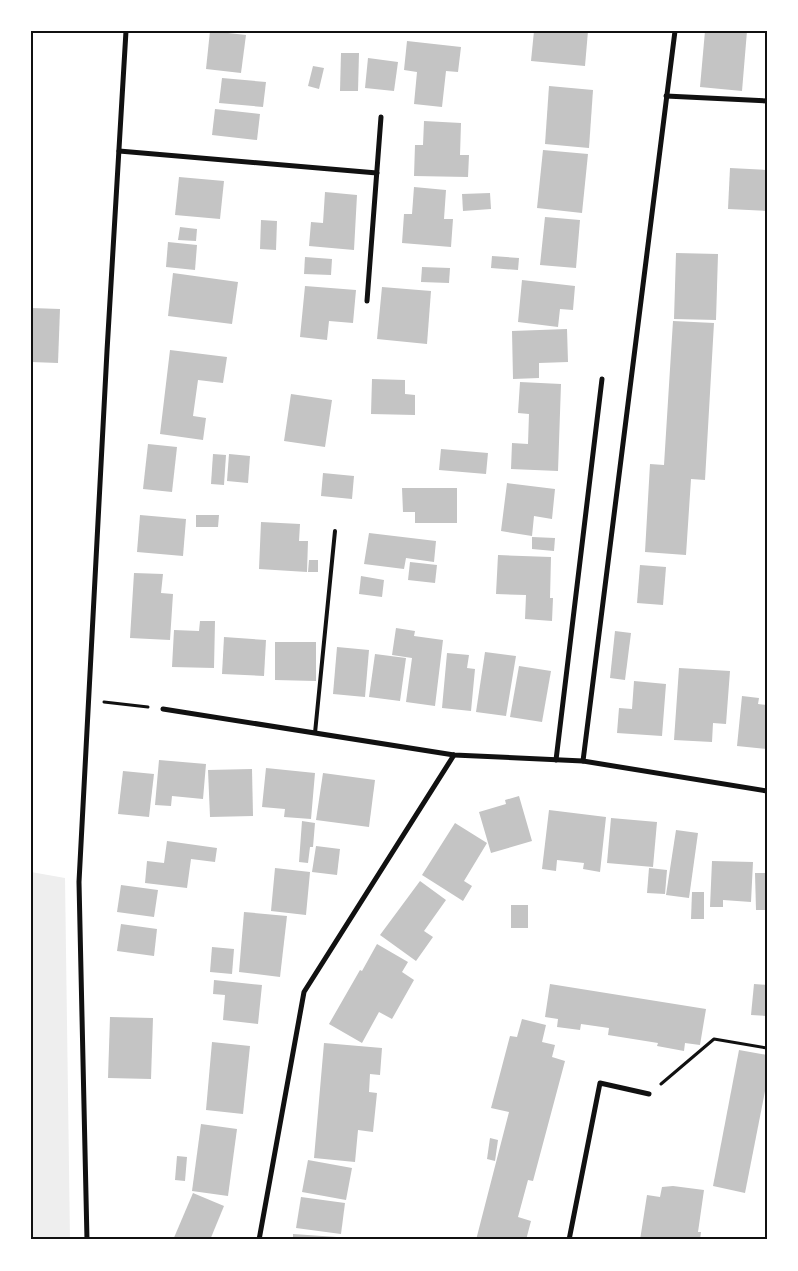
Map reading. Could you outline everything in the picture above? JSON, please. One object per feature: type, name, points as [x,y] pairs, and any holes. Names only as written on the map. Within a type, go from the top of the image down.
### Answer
[{"type":"street","points":[[87,1240],[79,882],[126,31]]},
{"type":"street","points":[[582,761],[675,31]]},
{"type":"street","points":[[666,96],[767,101]]},
{"type":"street","points":[[367,301],[381,117]]},
{"type":"street","points":[[119,151],[377,173]]},
{"type":"street","points":[[556,760],[602,379]]},
{"type":"street","points":[[163,709],[454,755],[582,761],[767,791]]},
{"type":"street","points":[[259,1240],[304,992],[454,755]]},
{"type":"street","points":[[569,1240],[600,1083],[649,1094]]},
{"type":"lane","points":[[315,733],[335,531]]},
{"type":"path","points":[[88,700],[163,709]]},
{"type":"path","points":[[649,1094],[714,1039],[767,1048]]},
{"type":"shaded area","points":[[31,872],[65,878],[70,1240],[31,1240]]},
{"type":"building","points":[[210,31],[246,35],[241,73],[206,69]]},
{"type":"building","points":[[534,31],[588,31],[585,66],[531,61]]},
{"type":"building","points":[[705,31],[747,31],[742,91],[700,87]]},
{"type":"building","points":[[407,41],[461,47],[458,72],[446,71],[442,107],[414,104],[417,72],[404,70]]},
{"type":"building","points":[[341,53],[359,53],[358,91],[340,91]]},
{"type":"building","points":[[368,58],[398,62],[394,91],[365,88]]},
{"type":"building","points":[[313,66],[324,68],[319,89],[308,86]]},
{"type":"building","points":[[222,78],[266,82],[263,107],[219,103]]},
{"type":"building","points":[[549,86],[593,90],[589,148],[545,144]]},
{"type":"building","points":[[215,109],[260,114],[257,140],[212,135]]},
{"type":"building","points":[[424,121],[461,123],[460,155],[469,155],[468,177],[414,176],[415,145],[423,145]]},
{"type":"building","points":[[543,150],[588,154],[582,213],[537,208]]},
{"type":"building","points":[[730,168],[767,170],[767,211],[728,209]]},
{"type":"building","points":[[179,177],[224,181],[220,219],[175,215]]},
{"type":"building","points":[[414,187],[446,190],[444,219],[453,219],[451,247],[402,243],[404,214],[412,214]]},
{"type":"building","points":[[325,192],[357,195],[354,250],[309,246],[311,222],[323,223]]},
{"type":"building","points":[[490,193],[491,209],[463,211],[462,194]]},
{"type":"building","points":[[545,217],[580,220],[576,268],[540,265]]},
{"type":"building","points":[[261,220],[277,221],[276,250],[260,249]]},
{"type":"building","points":[[180,227],[197,229],[196,241],[178,240]]},
{"type":"building","points":[[168,242],[197,245],[195,270],[166,267]]},
{"type":"building","points":[[676,253],[718,254],[716,320],[674,319]]},
{"type":"building","points":[[492,256],[519,258],[518,270],[491,268]]},
{"type":"building","points":[[305,257],[332,259],[331,275],[304,274]]},
{"type":"building","points":[[422,267],[450,268],[449,283],[421,282]]},
{"type":"building","points":[[173,273],[238,282],[232,324],[168,316]]},
{"type":"building","points":[[522,280],[575,286],[573,310],[560,309],[558,327],[518,322]]},
{"type":"building","points":[[305,286],[356,290],[353,323],[329,321],[327,340],[300,337]]},
{"type":"building","points":[[382,287],[431,291],[427,344],[377,339]]},
{"type":"building","points":[[31,308],[60,309],[58,363],[31,362]]},
{"type":"building","points":[[673,321],[714,323],[705,480],[691,479],[686,555],[645,552],[650,464],[664,465]]},
{"type":"building","points":[[567,329],[568,362],[539,363],[539,378],[513,379],[512,331]]},
{"type":"building","points":[[170,350],[227,357],[223,383],[198,380],[193,416],[206,418],[203,440],[160,434]]},
{"type":"building","points":[[372,379],[405,380],[405,394],[415,395],[415,415],[371,414]]},
{"type":"building","points":[[520,382],[561,384],[558,471],[511,469],[512,443],[528,444],[529,414],[518,413]]},
{"type":"building","points":[[291,394],[332,400],[325,447],[284,441]]},
{"type":"building","points":[[148,444],[177,447],[172,492],[143,489]]},
{"type":"building","points":[[441,449],[488,453],[486,474],[439,470]]},
{"type":"building","points":[[213,454],[226,455],[224,485],[211,484]]},
{"type":"building","points":[[229,454],[250,456],[248,483],[227,481]]},
{"type":"building","points":[[323,473],[354,476],[352,499],[321,496]]},
{"type":"building","points":[[507,483],[555,489],[552,519],[534,516],[532,536],[501,531]]},
{"type":"building","points":[[402,488],[457,488],[457,523],[415,523],[415,512],[403,512]]},
{"type":"building","points":[[140,515],[186,519],[183,556],[137,552]]},
{"type":"building","points":[[196,515],[219,515],[218,527],[196,527]]},
{"type":"building","points":[[261,522],[300,524],[299,541],[308,541],[307,572],[259,569]]},
{"type":"building","points":[[369,533],[436,541],[434,562],[406,558],[404,569],[364,564]]},
{"type":"building","points":[[532,537],[555,538],[554,551],[532,549]]},
{"type":"building","points":[[498,555],[551,557],[550,598],[553,598],[552,621],[525,619],[526,595],[496,594]]},
{"type":"building","points":[[309,560],[318,560],[318,572],[308,572]]},
{"type":"building","points":[[410,562],[437,565],[435,583],[408,580]]},
{"type":"building","points":[[640,565],[666,567],[663,605],[637,603]]},
{"type":"building","points":[[134,573],[163,574],[161,593],[173,594],[170,640],[130,638]]},
{"type":"building","points":[[361,576],[384,580],[382,597],[359,594]]},
{"type":"building","points":[[200,621],[215,621],[214,668],[172,667],[174,630],[199,631]]},
{"type":"building","points":[[396,628],[415,631],[414,636],[443,640],[435,706],[406,702],[412,658],[392,655]]},
{"type":"building","points":[[615,631],[631,633],[625,680],[610,678]]},
{"type":"building","points":[[224,637],[266,640],[264,676],[222,674]]},
{"type":"building","points":[[275,642],[316,642],[316,681],[275,680]]},
{"type":"building","points":[[337,647],[369,650],[365,697],[333,694]]},
{"type":"building","points":[[485,652],[516,656],[506,716],[476,712]]},
{"type":"building","points":[[447,653],[469,655],[467,668],[475,669],[471,711],[442,708]]},
{"type":"building","points":[[375,654],[406,658],[400,701],[369,697]]},
{"type":"building","points":[[519,666],[551,671],[542,722],[510,717]]},
{"type":"building","points":[[679,668],[730,671],[726,724],[713,723],[712,742],[674,740]]},
{"type":"building","points":[[634,681],[666,684],[662,736],[617,733],[619,708],[632,709]]},
{"type":"building","points":[[742,696],[759,698],[758,704],[767,705],[767,749],[737,746]]},
{"type":"building","points":[[159,760],[206,764],[203,799],[172,796],[171,806],[155,805]]},
{"type":"building","points":[[266,768],[315,773],[311,819],[284,817],[285,809],[262,807]]},
{"type":"building","points":[[252,769],[253,816],[210,817],[208,770]]},
{"type":"building","points":[[123,771],[154,774],[149,817],[118,814]]},
{"type":"building","points":[[323,773],[375,780],[369,827],[316,820]]},
{"type":"building","points":[[519,796],[532,841],[491,853],[479,812],[506,804],[505,800]]},
{"type":"building","points":[[549,810],[606,817],[600,872],[583,869],[584,863],[557,860],[556,871],[542,869]]},
{"type":"building","points":[[611,818],[657,822],[653,867],[607,863]]},
{"type":"building","points":[[302,821],[315,823],[313,847],[310,847],[308,863],[299,862]]},
{"type":"building","points":[[455,823],[487,843],[464,881],[472,886],[463,901],[422,875]]},
{"type":"building","points":[[676,830],[698,833],[689,898],[666,895]]},
{"type":"building","points":[[167,841],[217,848],[215,862],[191,859],[187,888],[145,883],[147,861],[164,863]]},
{"type":"building","points":[[316,846],[340,849],[337,875],[312,872]]},
{"type":"building","points":[[712,861],[753,862],[751,902],[723,900],[723,907],[710,907]]},
{"type":"building","points":[[275,868],[310,872],[306,915],[271,911]]},
{"type":"building","points":[[649,868],[667,870],[665,894],[647,893]]},
{"type":"building","points":[[755,873],[767,873],[767,910],[756,910]]},
{"type":"building","points":[[420,881],[446,900],[424,931],[433,937],[416,961],[380,935]]},
{"type":"building","points":[[121,885],[158,890],[154,917],[117,912]]},
{"type":"building","points":[[692,892],[704,892],[704,919],[691,919]]},
{"type":"building","points":[[511,905],[528,905],[528,928],[511,928]]},
{"type":"building","points":[[244,912],[287,916],[280,977],[239,972]]},
{"type":"building","points":[[121,924],[157,929],[154,956],[117,951]]},
{"type":"building","points":[[377,944],[408,962],[402,972],[414,980],[392,1019],[379,1012],[362,1043],[329,1024]]},
{"type":"building","points":[[212,947],[234,949],[232,974],[210,972]]},
{"type":"building","points":[[214,980],[262,985],[258,1024],[223,1020],[225,995],[213,994]]},
{"type":"building","points":[[550,984],[706,1009],[700,1045],[685,1043],[684,1051],[657,1046],[658,1043],[608,1035],[609,1028],[581,1024],[580,1030],[557,1027],[558,1019],[545,1017]]},
{"type":"building","points":[[754,984],[767,985],[767,1016],[751,1015]]},
{"type":"building","points":[[110,1017],[153,1018],[151,1079],[108,1078]]},
{"type":"building","points":[[522,1019],[546,1025],[542,1042],[555,1045],[552,1057],[565,1061],[533,1181],[528,1180],[518,1217],[531,1221],[526,1240],[476,1240],[509,1112],[491,1108],[510,1036],[517,1037]]},
{"type":"building","points":[[212,1042],[250,1046],[243,1114],[206,1110]]},
{"type":"building","points":[[324,1043],[382,1048],[380,1075],[370,1074],[369,1092],[377,1093],[373,1132],[358,1130],[355,1162],[314,1158]]},
{"type":"building","points":[[739,1050],[767,1055],[767,1081],[745,1193],[713,1186]]},
{"type":"building","points":[[201,1124],[237,1129],[228,1196],[192,1191]]},
{"type":"building","points":[[490,1138],[498,1140],[495,1161],[487,1159]]},
{"type":"building","points":[[177,1156],[187,1157],[185,1181],[175,1180]]},
{"type":"building","points":[[308,1160],[352,1168],[346,1200],[302,1192]]},
{"type":"building","points":[[673,1186],[704,1190],[698,1232],[701,1232],[700,1240],[640,1240],[647,1195],[660,1197],[662,1187]]},
{"type":"building","points":[[193,1193],[224,1206],[210,1240],[173,1240]]},
{"type":"building","points":[[301,1197],[345,1203],[341,1234],[296,1228]]},
{"type":"building","points":[[293,1234],[337,1237],[337,1240],[293,1240]]}]
